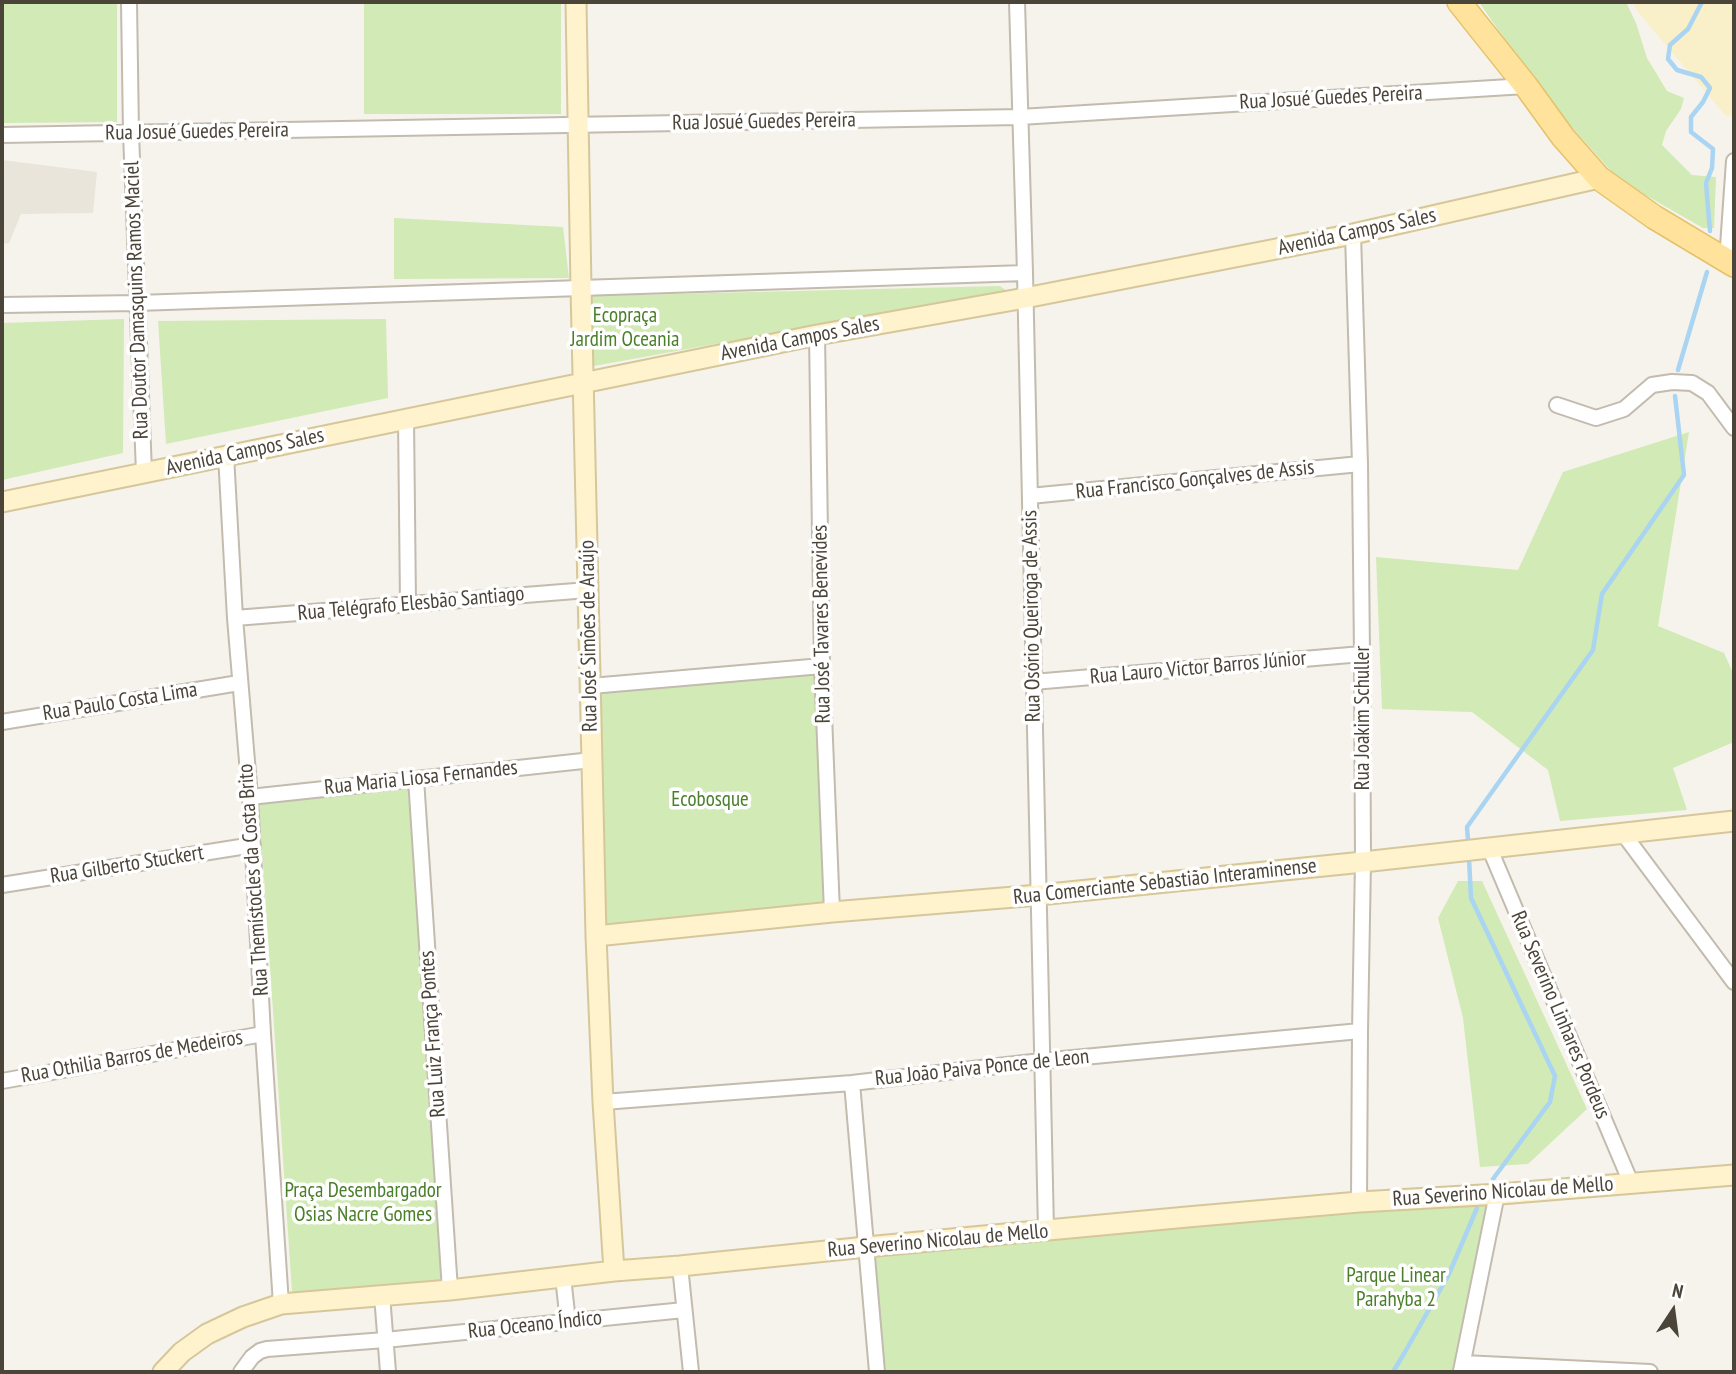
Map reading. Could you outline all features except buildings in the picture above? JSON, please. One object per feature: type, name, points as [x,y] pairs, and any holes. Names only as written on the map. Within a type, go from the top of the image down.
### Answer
[{"type":"main road","points":[[1459,2],[1563,137],[1599,178],[1654,217],[1731,263]]},
{"type":"street","name":"Rua Doutor Damasquins Ramos Maciel","points":[[129,2],[131,133],[144,473]]},
{"type":"street","name":"Rua José Simões de Araújo","points":[[576,2],[596,936],[614,1271]]},
{"type":"street","name":"Rua Osório Queiroga de Assis","points":[[1017,2],[1046,1230]]},
{"type":"street","name":"Rua Josué Guedes Pereira","points":[[2,135],[1020,117],[1526,86]]},
{"type":"street","points":[[1731,263],[1734,161]]},
{"type":"street","name":"Avenida Campos Sales","points":[[2,502],[817,335],[1025,298],[1353,234],[1599,178]]},
{"type":"street","name":"Rua Joakim Schuller","points":[[1353,234],[1363,654],[1359,1202]]},
{"type":"street","points":[[2,305],[137,303],[1025,273]]},
{"type":"street","name":"Rua José Tavares Benevides","points":[[817,335],[822,666],[832,912]]},
{"type":"street","points":[[1557,405],[1596,418],[1623,409],[1653,385],[1692,383],[1709,393],[1734,428]]},
{"type":"street","points":[[406,418],[408,604]]},
{"type":"street","name":"Rua Themístocles da Costa Brito","points":[[226,456],[281,1304]]},
{"type":"street","name":"Rua Francisco Gonçalves de Assis","points":[[1030,496],[1360,464]]},
{"type":"street","name":"Rua Telégrafo Elesbão Santiago","points":[[235,618],[588,590]]},
{"type":"street","name":"Rua Lauro Victor Barros Júnior","points":[[1033,682],[1363,654]]},
{"type":"street","points":[[591,686],[822,666]]},
{"type":"street","name":"Rua Paulo Costa Lima","points":[[2,722],[239,683]]},
{"type":"street","name":"Rua Maria Liosa Fernandes","points":[[250,797],[592,760]]},
{"type":"street","name":"Rua Luiz França Pontes","points":[[416,779],[450,1290]]},
{"type":"street","name":"Rua Comerciante Sebastião Interaminense","points":[[596,936],[832,912],[1039,895],[1734,821]]},
{"type":"street","points":[[1622,832],[1734,982]]},
{"type":"street","name":"Rua Gilberto Stuckert","points":[[2,885],[253,845]]},
{"type":"street","name":"Rua Severino Linhares Pordeus","points":[[1489,847],[1631,1183]]},
{"type":"street","name":"Rua João Paiva Ponce de Leon","points":[[603,1102],[852,1083],[1041,1061],[1360,1031]]},
{"type":"street","name":"Rua Othilia Barros de Medeiros","points":[[2,1081],[263,1034]]},
{"type":"street","points":[[852,1083],[877,1372]]},
{"type":"street","name":"Rua Severino Nicolau de Mello","points":[[163,1372],[182,1352],[207,1334],[243,1317],[281,1304],[1359,1202],[1734,1175]]},
{"type":"street","points":[[1497,1194],[1462,1368],[1650,1372]]},
{"type":"street","points":[[680,1266],[691,1372]]},
{"type":"street","points":[[563,1277],[568,1322]]},
{"type":"street","points":[[382,1295],[388,1372]]},
{"type":"street","name":"Rua Oceano Índico","points":[[241,1372],[252,1357],[267,1349],[684,1310]]},
{"type":"shaded area","points":[[2,160],[97,172],[93,213],[21,214],[9,243],[2,244]]},
{"type":"green space","points":[[2,2],[117,2],[117,122],[2,123]]},
{"type":"green space","points":[[364,2],[561,2],[561,114],[364,114]]},
{"type":"green space","points":[[1479,2],[1626,2],[1647,58],[1667,91],[1684,98],[1681,109],[1666,131],[1662,145],[1692,175],[1716,177],[1714,228],[1703,228],[1619,180],[1543,95]]},
{"type":"green space","points":[[394,218],[563,227],[569,278],[394,279]]},
{"type":"green space","name":"Ecopraça Jardim Oceania","points":[[1000,286],[1007,291],[594,366],[591,296]]},
{"type":"green space","points":[[124,319],[123,453],[2,480],[2,323]]},
{"type":"green space","points":[[386,319],[388,398],[166,444],[158,321]]},
{"type":"green space","points":[[1689,432],[1658,626],[1724,653],[1734,675],[1734,742],[1673,768],[1687,810],[1560,821],[1548,770],[1472,712],[1382,709],[1376,557],[1518,570],[1563,472]]},
{"type":"green space","name":"Ecobosque","points":[[822,666],[832,912],[596,936],[591,686]]},
{"type":"green space","name":"Praça Desembargador Osias Nacre Gomes","points":[[408,789],[445,1281],[292,1292],[259,804]]},
{"type":"green space","points":[[1458,881],[1482,881],[1587,1109],[1528,1164],[1480,1167],[1463,1018],[1438,918]]},
{"type":"green space","name":"Parque Linear Parahyba 2","points":[[1500,1194],[1466,1372],[874,1372],[866,1248]]},
{"type":"sand","points":[[1632,2],[1734,2],[1734,115],[1726,116]]},
{"type":"waterway","points":[[1702,2],[1688,29],[1670,45],[1668,59],[1677,70],[1701,77],[1710,88],[1691,117],[1691,132],[1713,149],[1712,168],[1706,183],[1710,231]]},
{"type":"waterway","points":[[1678,370],[1707,272]]},
{"type":"waterway","points":[[1468,840],[1467,827],[1593,650],[1602,594],[1684,475],[1675,396]]},
{"type":"waterway","points":[[1469,858],[1471,898],[1555,1076],[1550,1102],[1493,1179]]},
{"type":"waterway","points":[[1393,1372],[1449,1274],[1477,1208]]}]
